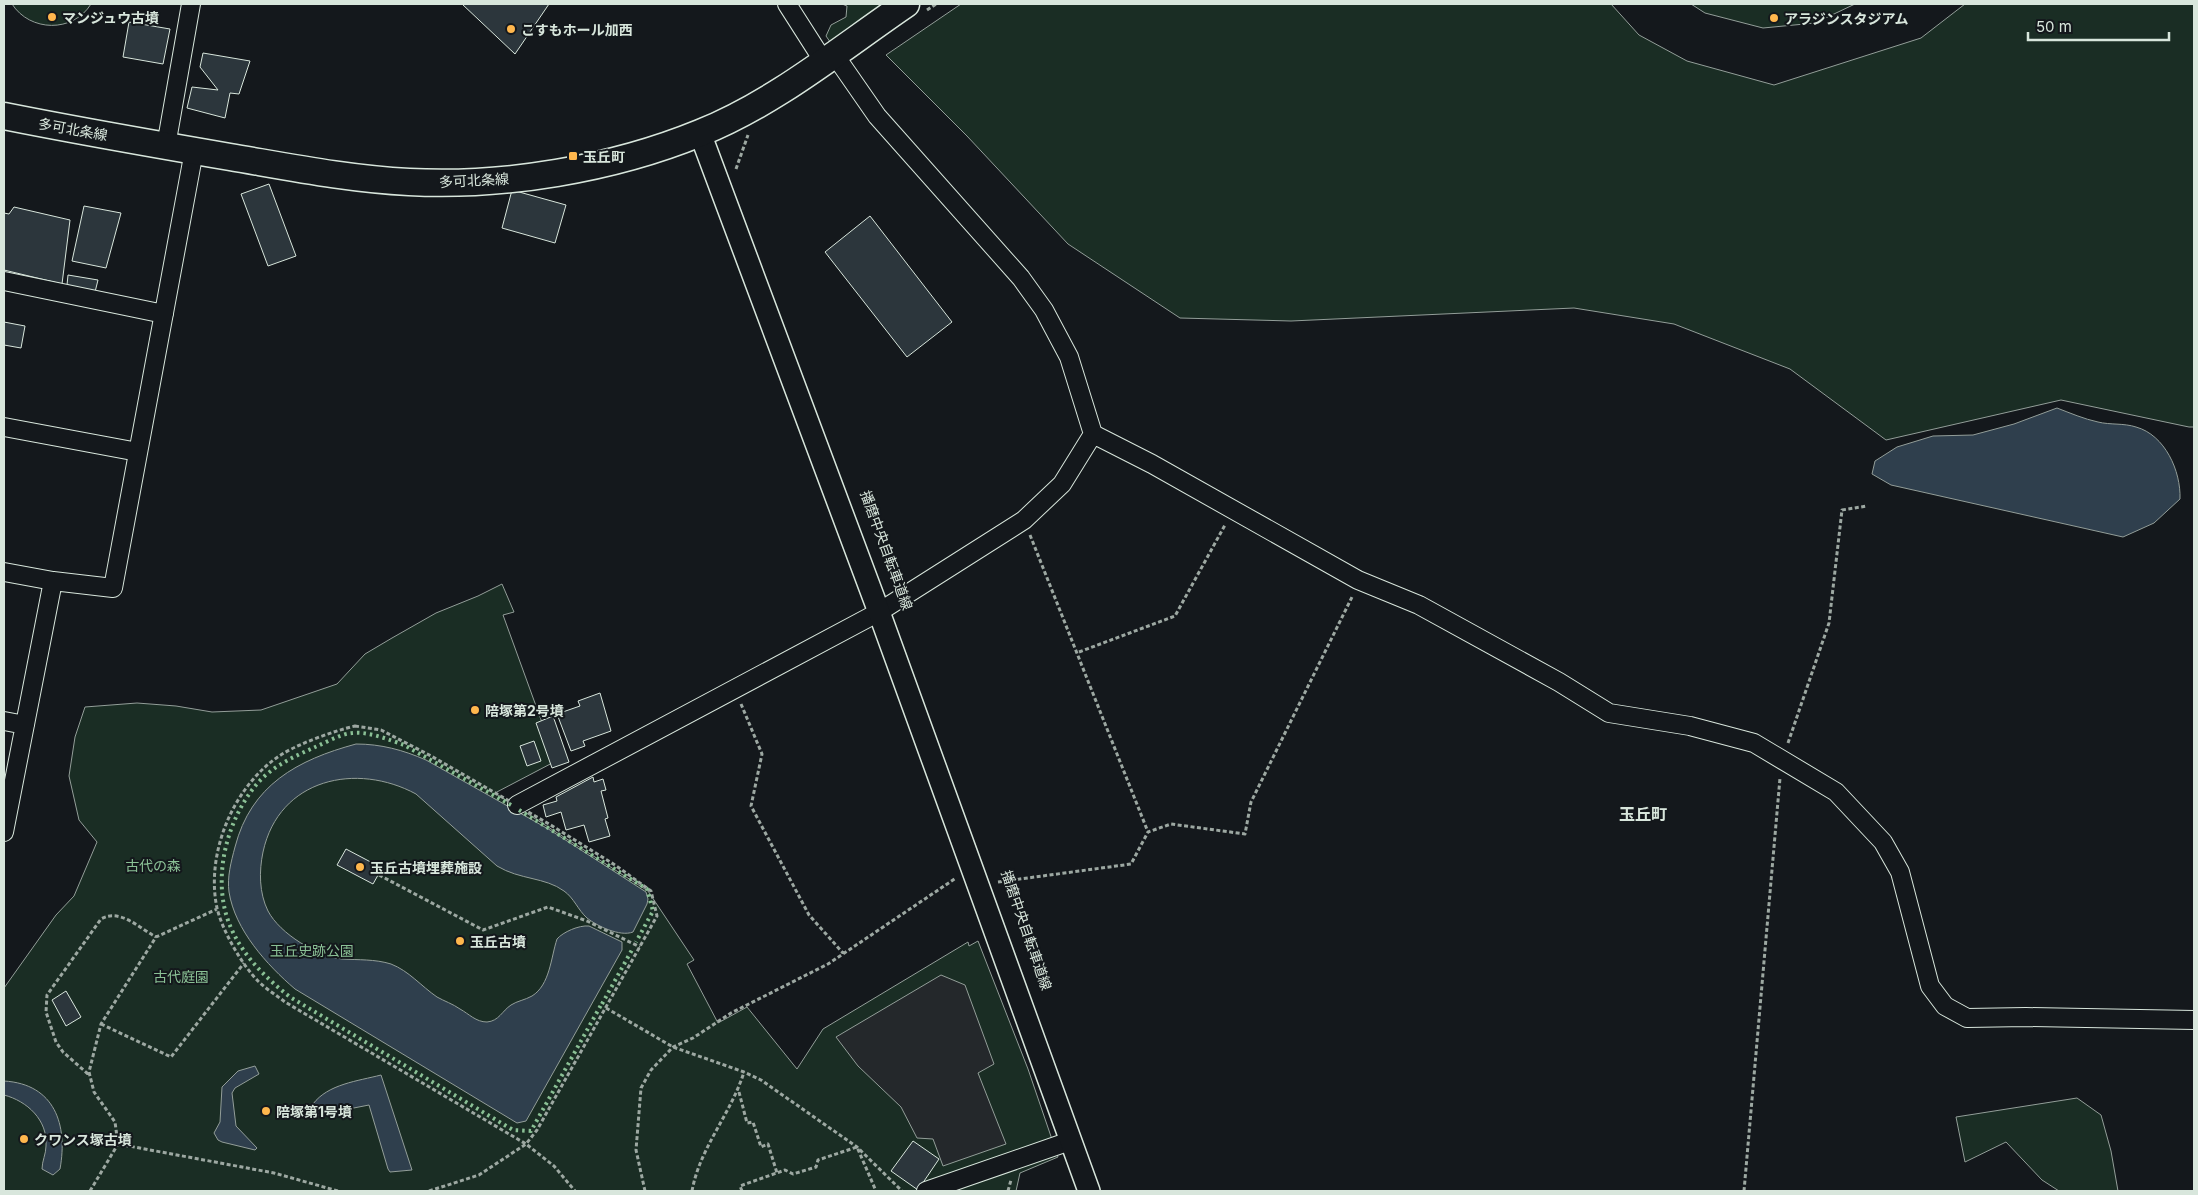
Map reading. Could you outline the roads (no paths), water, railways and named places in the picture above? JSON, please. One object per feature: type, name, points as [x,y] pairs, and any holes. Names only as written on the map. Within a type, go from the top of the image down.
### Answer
[{"type":"main road","name":"多可北条線","points":[[4,116],[326,173],[409,182],[469,182],[539,175],[600,164],[700,133],[766,99],[829,58],[913,9]]},
{"type":"street","points":[[166,146],[191,4]]},
{"type":"street","points":[[787,4],[877,116],[1021,278],[1044,310],[1069,357],[1093,434],[1358,580],[1419,606],[1559,682],[1609,713],[1690,726],[1754,743],[1836,792],[1883,842],[1900,872],[1930,986],[1945,1006],[1967,1018],[2026,1017],[2194,1020]]},
{"type":"street","points":[[700,133],[878,612],[1089,1191]]},
{"type":"street","points":[[4,572],[54,581],[112,588],[194,151]]},
{"type":"street","points":[[4,281],[164,314]]},
{"type":"street","points":[[4,426],[138,452]]},
{"type":"street","points":[[517,806],[878,612],[1024,520],[1062,484],[1093,434]]},
{"type":"street","points":[[4,832],[54,581]]},
{"type":"street","points":[[4,721],[25,725]]},
{"type":"street","points":[[926,1191],[1070,1141]]},
{"type":"water","points":[[2057,408],[2093,421],[2127,425],[2146,431],[2163,446],[2174,466],[2180,488],[2180,499],[2154,523],[2123,537],[1891,485],[1872,474],[1875,461],[1897,447],[1933,436],[1973,435],[2014,424]]},
{"type":"water","points":[[356,744],[392,748],[426,760],[550,830],[646,892],[647,904],[633,932],[622,933],[609,930],[587,918],[567,894],[557,886],[514,874],[497,866],[416,794],[393,784],[369,779],[346,779],[323,783],[303,793],[285,807],[272,827],[263,852],[261,882],[263,897],[268,911],[281,928],[311,949],[332,957],[379,961],[391,964],[409,975],[437,997],[479,1021],[495,1020],[508,1007],[532,996],[538,991],[543,985],[549,970],[557,939],[567,932],[589,926],[622,942],[622,950],[526,1121],[517,1123],[295,989],[263,958],[238,920],[229,892],[229,875],[242,825],[252,807],[279,778],[296,767],[314,758]]},
{"type":"water","points":[[255,1066],[259,1074],[235,1088],[232,1093],[236,1126],[257,1148],[255,1150],[222,1142],[218,1140],[214,1133],[220,1122],[222,1087],[238,1071]]},
{"type":"water","points":[[381,1075],[412,1170],[390,1172],[388,1169],[369,1105],[318,1115],[313,1104],[319,1097],[335,1088]]},
{"type":"water","points":[[4,1081],[21,1084],[35,1090],[46,1099],[54,1110],[62,1137],[62,1153],[60,1169],[53,1175],[42,1169],[46,1137],[40,1120],[21,1102],[4,1095]]},
{"type":"place","name":"マンジュウ古墳","points":[[52,17]]},
{"type":"place","name":"アラジンスタジアム","points":[[1774,18]]},
{"type":"place","name":"こすもホール加西","points":[[511,29]]},
{"type":"place","name":"玉丘町","points":[[573,156]]},
{"type":"place","name":"陪塚第2号墳","points":[[475,710]]},
{"type":"place","name":"玉丘古墳埋葬施設","points":[[360,867]]},
{"type":"place","name":"玉丘古墳","points":[[460,941]]},
{"type":"place","name":"陪塚第1号墳","points":[[266,1111]]},
{"type":"place","name":"クワンス塚古墳","points":[[24,1139]]},
{"type":"district","name":"玉丘町","points":[[1643,814]]},
{"type":"park label","name":"古代の森","points":[[153,865]]},
{"type":"park label","name":"玉丘史跡公園","points":[[312,950]]},
{"type":"park label","name":"古代庭園","points":[[181,976]]}]
